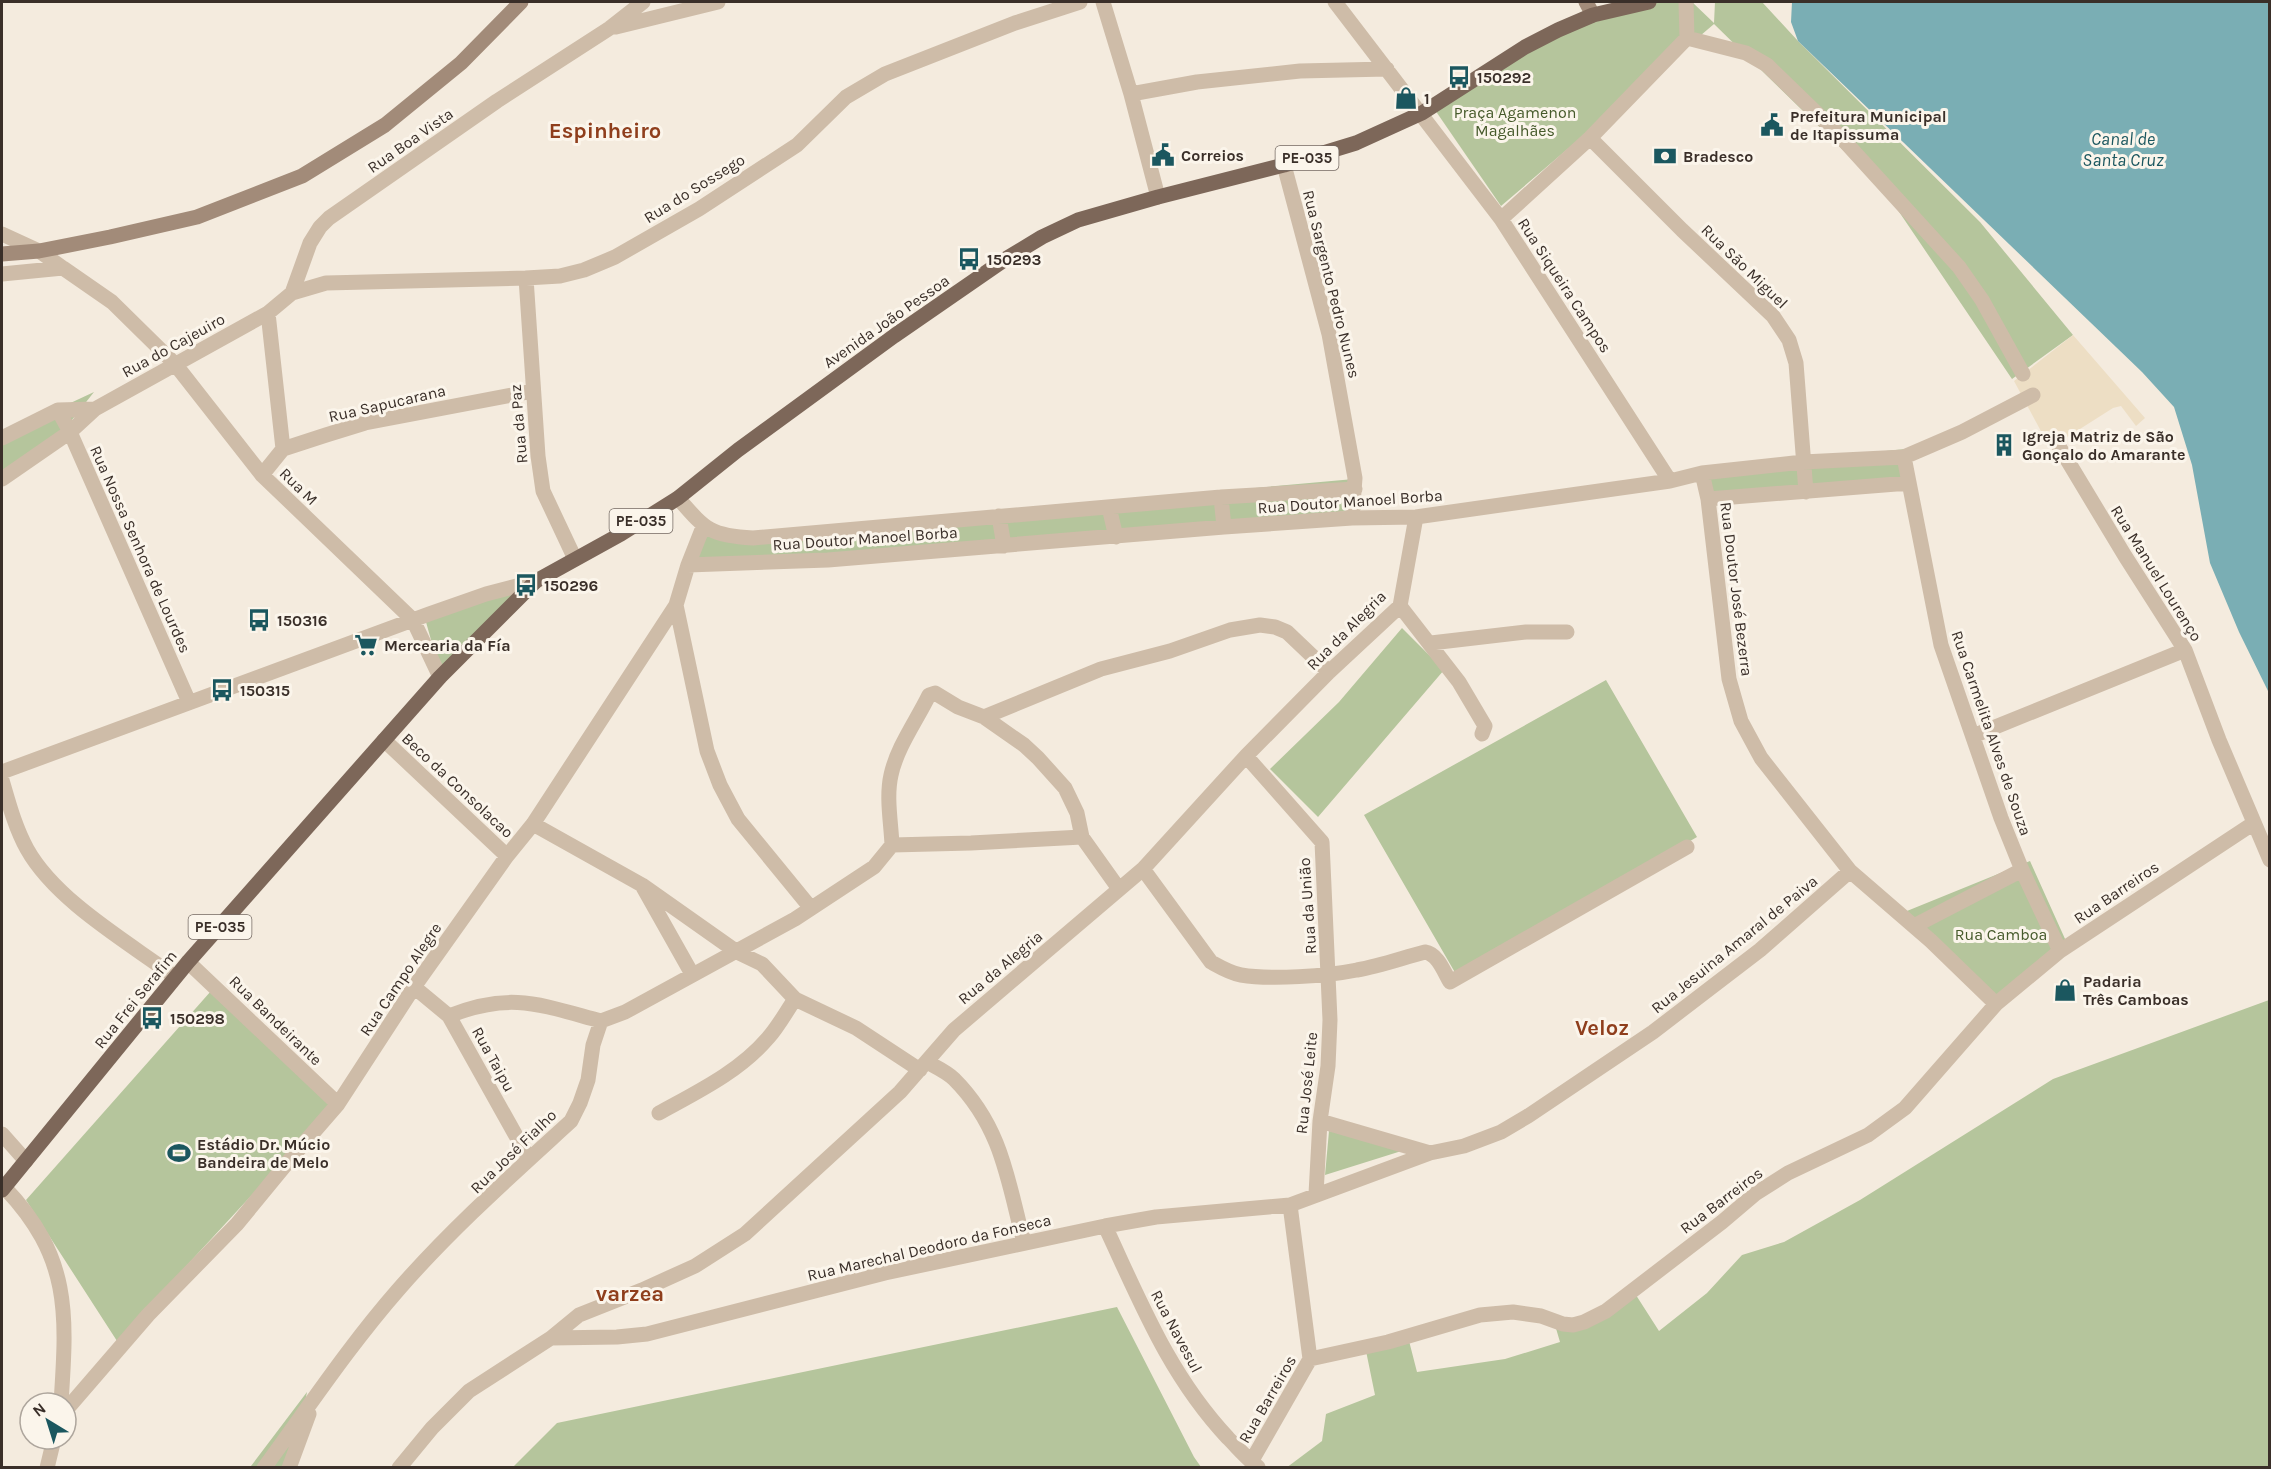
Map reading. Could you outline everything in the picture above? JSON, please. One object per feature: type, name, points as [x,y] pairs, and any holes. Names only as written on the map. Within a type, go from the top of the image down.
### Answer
[{"type":"main road","name":"Avenida João Pessoa","points":[[536,581],[621,534],[678,498],[738,450],[839,376],[1004,260],[1042,237],[1078,220],[1284,165],[1356,143],[1422,113],[1590,8],[1649,2]]},
{"type":"main road","name":"PE-035","points":[[440,677],[536,581]]},
{"type":"main road","name":"Rua Frei Serafim","points":[[3,1189],[175,977],[440,677]]},
{"type":"street","points":[[2,254],[39,251],[197,216],[302,176],[385,125],[461,63],[521,2]]},
{"type":"street","points":[[610,28],[643,2]]},
{"type":"street","points":[[610,28],[718,2]]},
{"type":"street","name":"Rua do Sossego","points":[[292,293],[326,283],[526,278],[560,276],[585,270],[615,257],[699,209],[797,145],[814,125],[846,97],[885,74],[1015,23],[1080,2]]},
{"type":"street","points":[[1103,2],[1131,94],[1158,197]]},
{"type":"street","name":"Rua Siqueira Campos","points":[[1335,2],[1501,219],[1670,481]]},
{"type":"street","points":[[1501,219],[1590,138],[1687,38],[1686,2]]},
{"type":"street","name":"Rua Boa Vista","points":[[292,293],[310,243],[329,218],[497,101],[610,28]]},
{"type":"street","points":[[1687,38],[1746,53],[1767,65],[1837,133],[1959,267],[1982,300],[2023,374]]},
{"type":"street","points":[[1131,94],[1197,82],[1300,71],[1387,69]]},
{"type":"street","name":"Rua São Miguel","points":[[1590,138],[1682,230],[1773,316],[1789,340],[1796,363],[1806,492]]},
{"type":"street","name":"Rua Sargento Pedro Nunes","points":[[1284,165],[1329,334],[1355,478],[1352,518]]},
{"type":"street","name":"Rua M","points":[[2,234],[39,251],[112,302],[174,364],[262,475],[413,620]]},
{"type":"street","points":[[2,274],[63,267]]},
{"type":"street","name":"Rua da Paz","points":[[526,278],[543,491],[575,559]]},
{"type":"street","points":[[262,475],[283,449],[268,313],[292,293]]},
{"type":"street","name":"Rua do Cajeuiro","points":[[2,479],[70,432],[95,408],[268,313]]},
{"type":"street","name":"Rua Sapucarana","points":[[283,449],[365,423],[534,391]]},
{"type":"street","name":"Rua Doutor Manoel Borba","points":[[688,565],[828,560],[1224,527],[1352,518],[1416,517],[1670,481],[1701,473],[1803,462],[1904,458],[1962,432],[2033,395]]},
{"type":"street","name":"Rua do Cajeuiro","points":[[2,438],[58,410],[95,408]]},
{"type":"street","name":"Rua Nossa Senhora de Lourdes","points":[[58,410],[70,432],[189,702]]},
{"type":"street","name":"Rua Manuel Lourenço","points":[[2057,443],[2185,650],[2270,860]]},
{"type":"street","name":"Rua Carmelita Alves de Souza","points":[[1904,458],[1941,645],[2001,818],[2022,870],[2060,951]]},
{"type":"street","name":"Rua Doutor José Bezerra","points":[[1701,473],[1708,499],[1729,679],[1741,721],[1761,758],[1850,871],[1914,926],[1996,1004]]},
{"type":"street","points":[[1708,499],[1909,483]]},
{"type":"street","name":"Rua Doutor Manoel Borba","points":[[703,527],[735,537],[753,538],[1221,497],[1355,489]]},
{"type":"street","points":[[1221,497],[1224,527]]},
{"type":"street","points":[[678,498],[703,527]]},
{"type":"street","points":[[1109,507],[1116,537]]},
{"type":"street","points":[[999,516],[1004,546]]},
{"type":"street","name":"Rua da Alegria","points":[[399,1467],[432,1428],[469,1391],[551,1338],[579,1315],[694,1266],[745,1234],[900,1092],[954,1030],[1143,868],[1246,756],[1329,672],[1400,606],[1416,517]]},
{"type":"street","name":"Rua Campo Alegre","points":[[78,1396],[148,1315],[237,1224],[338,1104],[414,987],[507,856],[533,824],[676,604],[703,527]]},
{"type":"street","points":[[2,772],[413,620],[486,594],[536,581]]},
{"type":"street","points":[[676,604],[707,751],[720,785],[738,819],[810,907]]},
{"type":"street","points":[[1400,606],[1459,682],[1485,726],[1482,734]]},
{"type":"street","points":[[413,620],[440,677]]},
{"type":"street","points":[[984,717],[1101,669],[1170,651],[1230,630],[1260,626],[1275,627],[1287,632],[1329,672]]},
{"type":"street","points":[[1431,643],[1526,632],[1567,632]]},
{"type":"street","points":[[1973,736],[2185,650]]},
{"type":"street","points":[[449,1016],[474,1006],[526,1002],[601,1021],[625,1012],[692,974],[737,952],[795,919],[874,867],[892,844],[889,790],[891,774],[897,757],[930,695],[934,693],[958,707],[984,717],[1024,745],[1065,788],[1077,813],[1082,837],[1119,889]]},
{"type":"street","name":"Beco da Consolacao","points":[[384,740],[507,856]]},
{"type":"street","name":"Rua da União","points":[[1246,756],[1322,842],[1330,974]]},
{"type":"street","points":[[2,780],[16,828],[40,869],[65,897],[175,977]]},
{"type":"street","name":"Rua Barreiros","points":[[1255,1465],[1310,1359],[1388,1342],[1480,1315],[1513,1312],[1541,1316],[1573,1325],[1599,1315],[1722,1222],[1755,1194],[1788,1173],[1868,1135],[1905,1107],[1996,1004],[2060,951],[2254,823]]},
{"type":"street","points":[[533,824],[642,885],[737,952],[762,964],[795,999],[856,1028],[923,1066],[953,1078],[982,1112],[998,1143],[1024,1243]]},
{"type":"street","points":[[892,844],[971,843],[1082,837]]},
{"type":"street","points":[[1143,868],[1211,962],[1241,975],[1295,977],[1330,974],[1359,970],[1425,951],[1435,957],[1450,982],[1687,847]]},
{"type":"street","points":[[1914,926],[2022,870]]},
{"type":"street","name":"Rua Jesuina Amaral de Paiva","points":[[1316,1194],[1430,1153],[1464,1146],[1501,1132],[1528,1116],[1644,1039],[1760,950],[1850,871]]},
{"type":"street","points":[[642,885],[692,974]]},
{"type":"street","name":"Rua Bandeirante","points":[[188,962],[338,1104]]},
{"type":"street","name":"Rua José Leite","points":[[1316,1194],[1320,1121],[1328,1066],[1330,974]]},
{"type":"street","name":"Rua Taipu","points":[[414,987],[449,1016],[529,1159]]},
{"type":"street","points":[[659,1113],[739,1065],[768,1038],[795,999]]},
{"type":"street","name":"Rua José Fialho","points":[[264,1467],[399,1289],[529,1159],[571,1121],[588,1080],[593,1045],[601,1021]]},
{"type":"street","points":[[1320,1121],[1430,1153]]},
{"type":"street","points":[[2,1134],[26,1161]]},
{"type":"street","points":[[3,1189],[23,1207],[46,1244],[57,1271],[63,1305],[65,1341],[62,1391]]},
{"type":"street","name":"Rua Marechal Deodoro da Fonseca","points":[[551,1338],[647,1334],[885,1273],[1024,1243],[1156,1217],[1290,1205],[1316,1194]]},
{"type":"street","points":[[1290,1205],[1310,1359]]},
{"type":"street","name":"Rua Navesul","points":[[1106,1226],[1173,1368],[1215,1424],[1255,1465]]},
{"type":"street","points":[[289,1467],[316,1396]]},
{"type":"street","points":[[47,1467],[51,1451]]},
{"type":"green space","name":"Praça Agamenon Magalhães","points":[[1642,2],[1692,2],[1714,23],[1715,2],[1762,2],[1798,41],[1980,222],[2073,335],[2012,379],[1885,191],[1714,24],[1501,206],[1435,110],[1566,28]]},
{"type":"green space","points":[[94,392],[64,430],[2,473],[2,435]]},
{"type":"green space","points":[[1905,449],[1908,489],[1704,498],[1702,470]]},
{"type":"green space","points":[[1354,479],[1361,510],[829,557],[690,560],[707,528],[737,535]]},
{"type":"green space","points":[[520,587],[440,672],[426,622]]},
{"type":"green space","points":[[1402,628],[1444,670],[1318,817],[1270,769],[1339,702]]},
{"type":"green space","points":[[1606,680],[1697,837],[1457,976],[1364,815]]},
{"type":"green space","name":"Rua Camboa","points":[[2030,861],[2070,950],[1999,1010],[1902,913]]},
{"type":"green space","name":"Estádio Dr. Múcio Bandeira de Melo","points":[[211,991],[334,1106],[117,1341],[26,1200]]},
{"type":"green space","points":[[2269,1000],[2269,1467],[1286,1468],[1322,1441],[1326,1414],[1375,1395],[1366,1351],[1408,1337],[1417,1372],[1505,1359],[1560,1342],[1555,1325],[1590,1319],[1634,1292],[1659,1331],[1707,1293],[1742,1255],[1784,1242],[1860,1200],[2053,1079]]},
{"type":"green space","points":[[1329,1131],[1411,1148],[1325,1175]]},
{"type":"green space","points":[[1117,1307],[1201,1467],[513,1467],[557,1423]]},
{"type":"green space","points":[[307,1392],[293,1467],[253,1468],[251,1466]]},
{"type":"shaded area","points":[[2073,335],[2145,418],[2136,426],[2121,406],[2113,408],[2050,448],[2014,381]]},
{"type":"water","name":"Canal de Santa Cruz","points":[[1792,2],[2269,2],[2269,693],[2239,632],[2210,563],[2192,465],[2174,407],[2142,372],[1798,41],[1791,22]]},
{"type":"place","name":"150292","points":[[1459,77]]},
{"type":"place","name":"1","points":[[1406,98]]},
{"type":"place","name":"Prefeitura Municipal de Itapissuma","points":[[1772,125]]},
{"type":"place","name":"Correios","points":[[1163,155]]},
{"type":"place","name":"Bradesco","points":[[1665,156]]},
{"type":"place","name":"150293","points":[[969,259]]},
{"type":"place","name":"Igreja Matriz de São Gonçalo do Amarante","points":[[2004,445]]},
{"type":"place","name":"150296","points":[[526,585]]},
{"type":"place","name":"150316","points":[[259,620]]},
{"type":"place","name":"Mercearia da Fía","points":[[366,645]]},
{"type":"place","name":"150315","points":[[222,690]]},
{"type":"place","name":"Padaria Três Camboas","points":[[2065,990]]},
{"type":"place","name":"150298","points":[[152,1018]]},
{"type":"place","name":"Estádio Dr. Múcio Bandeira de Melo","points":[[179,1153]]},
{"type":"district","name":"Espinheiro","points":[[605,130]]},
{"type":"district","name":"Veloz","points":[[1602,1027]]},
{"type":"district","name":"varzea","points":[[630,1293]]}]
